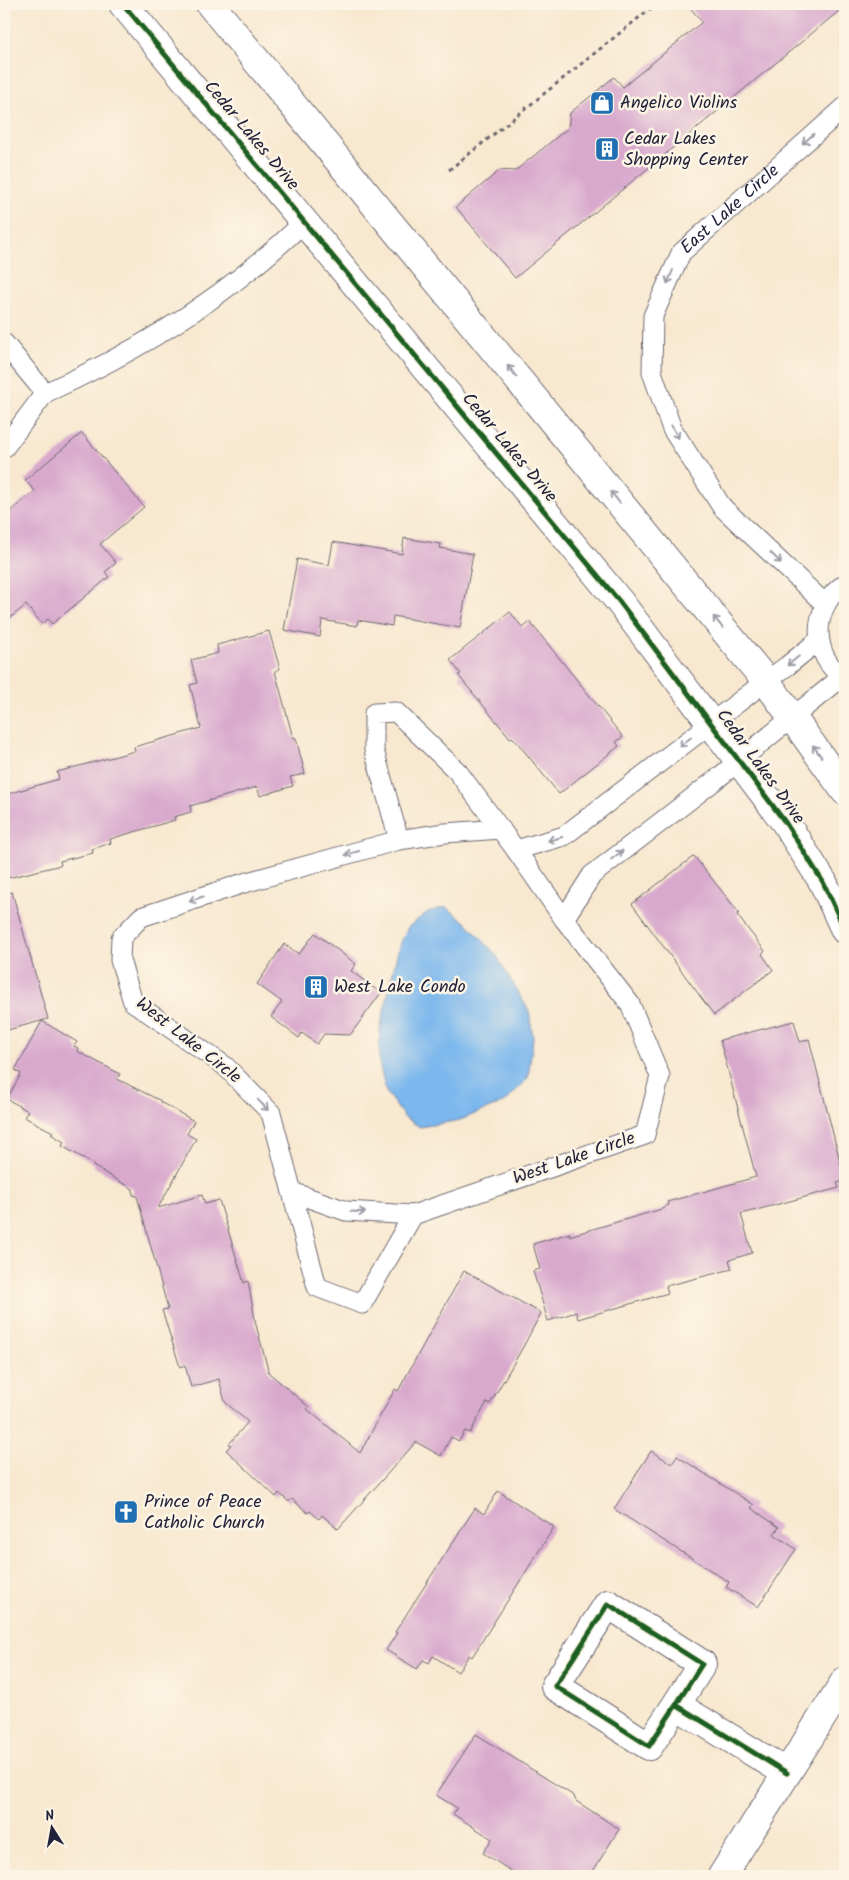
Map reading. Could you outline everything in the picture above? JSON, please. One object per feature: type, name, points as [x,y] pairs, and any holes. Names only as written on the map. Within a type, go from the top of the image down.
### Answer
[{"type":"street","name":"Cedar Lakes Drive","points":[[123,4],[619,601],[785,822],[823,882],[845,930]]},
{"type":"street","points":[[210,4],[766,681],[845,791]]},
{"type":"street","points":[[608,1604],[702,1664],[676,1705],[650,1746],[555,1686],[608,1604]]},
{"type":"street","points":[[722,1876],[845,1682]]},
{"type":"street","points":[[676,1705],[787,1773]]},
{"type":"lane","name":"East Lake Circle","points":[[825,604],[722,507],[672,429],[652,372],[653,316],[681,253],[845,107]]},
{"type":"lane","points":[[4,448],[45,393],[92,372],[155,337],[236,282],[304,222]]},
{"type":"lane","points":[[4,343],[45,393]]},
{"type":"lane","points":[[564,919],[592,875],[844,678],[832,668],[823,654],[819,640],[819,623],[825,604],[837,589],[845,584]]},
{"type":"lane","points":[[516,850],[564,836],[711,722],[788,666],[819,640]]},
{"type":"lane","name":"West Lake Circle","points":[[292,1192],[346,1211],[413,1215],[645,1135],[660,1076],[630,1004],[564,919],[458,772],[396,712],[374,713],[374,750],[399,840]]},
{"type":"lane","name":"West Lake Circle","points":[[413,1215],[362,1304],[317,1287],[271,1113],[225,1066],[134,1002],[120,960],[121,938],[141,917],[244,882],[399,840],[446,833],[500,829]]},
{"type":"path","points":[[449,170],[656,4]]},
{"type":"water","points":[[446,907],[466,922],[496,955],[529,1011],[533,1038],[528,1078],[505,1102],[460,1120],[420,1127],[404,1117],[386,1092],[379,1062],[380,1029],[399,946],[408,927],[428,912]]},
{"type":"building","name":"Cedar Lakes Shopping Center","points":[[687,4],[845,4],[845,6],[515,278],[456,207],[500,170],[515,171],[568,128],[570,113],[614,77],[623,87],[702,22]]},
{"type":"building","points":[[82,433],[144,507],[100,544],[116,563],[105,572],[109,577],[52,624],[48,619],[42,624],[26,605],[4,623],[4,516],[35,491],[25,480]]},
{"type":"building","points":[[404,538],[441,544],[440,548],[473,554],[460,628],[393,616],[392,626],[358,620],[357,626],[322,620],[320,637],[284,630],[297,559],[329,565],[333,542],[402,554]]},
{"type":"building","points":[[510,612],[523,628],[530,622],[623,737],[616,742],[619,746],[559,794],[516,741],[512,737],[510,738],[458,675],[461,674],[450,660]]},
{"type":"building","points":[[269,631],[280,669],[275,671],[305,774],[290,777],[293,786],[260,796],[257,787],[190,806],[191,812],[174,817],[175,820],[110,839],[111,843],[92,849],[93,853],[60,861],[61,865],[4,879],[4,795],[59,779],[57,772],[135,751],[134,747],[201,728],[190,685],[197,683],[191,660],[218,653],[217,645]]},
{"type":"building","points":[[694,856],[739,913],[737,915],[765,951],[762,954],[773,970],[714,1015],[632,904]]},
{"type":"building","points":[[12,892],[48,1019],[4,1031],[4,894]]},
{"type":"building","name":"West Lake Condo","points":[[315,933],[356,964],[351,971],[381,993],[350,1035],[324,1034],[317,1044],[302,1033],[299,1038],[271,1017],[282,1002],[257,984],[284,944],[299,954]]},
{"type":"building","points":[[42,1021],[77,1042],[74,1046],[78,1048],[77,1051],[120,1074],[117,1079],[161,1101],[194,1121],[187,1134],[196,1139],[158,1208],[202,1195],[205,1204],[219,1200],[244,1283],[248,1281],[256,1325],[269,1373],[309,1407],[307,1409],[360,1453],[395,1389],[398,1391],[464,1271],[541,1313],[490,1404],[487,1402],[470,1433],[465,1431],[459,1441],[451,1437],[441,1456],[416,1442],[338,1529],[322,1515],[319,1519],[310,1511],[308,1513],[292,1499],[289,1502],[279,1493],[276,1497],[226,1450],[248,1422],[225,1402],[219,1379],[191,1387],[185,1365],[180,1367],[162,1310],[168,1309],[137,1196],[133,1195],[133,1189],[62,1146],[64,1142],[51,1134],[53,1132],[24,1117],[28,1111],[7,1099],[21,1074],[15,1070]]},
{"type":"building","points":[[794,1021],[800,1042],[809,1039],[845,1181],[837,1183],[839,1188],[741,1214],[752,1253],[729,1260],[732,1269],[666,1286],[668,1293],[578,1319],[576,1312],[548,1321],[533,1271],[540,1269],[533,1244],[570,1233],[569,1236],[665,1208],[665,1206],[669,1205],[667,1202],[756,1177],[720,1040]]},
{"type":"building","points":[[651,1451],[672,1464],[677,1456],[754,1505],[751,1508],[779,1527],[774,1534],[796,1549],[758,1607],[726,1587],[729,1582],[614,1509]]},
{"type":"building","points":[[498,1491],[554,1527],[472,1657],[469,1655],[458,1672],[433,1656],[429,1663],[423,1660],[417,1669],[386,1650],[397,1633],[395,1632],[475,1508],[484,1514]]},
{"type":"building","points":[[476,1734],[574,1796],[576,1801],[619,1829],[590,1876],[519,1876],[483,1853],[492,1839],[453,1814],[457,1808],[436,1795]]},
{"type":"cycle path","points":[[123,4],[619,601],[785,822],[823,882],[845,930]]},
{"type":"cycle path","points":[[676,1705],[702,1664],[608,1604],[555,1686],[649,1746],[676,1705],[787,1773]]},
{"type":"place","name":"Angelico Violins","points":[[602,103]]},
{"type":"place","name":"Cedar Lakes Shopping Center","points":[[607,149]]},
{"type":"place","name":"West Lake Condo","points":[[316,987]]},
{"type":"place","name":"Prince of Peace Catholic Church","points":[[126,1512]]}]
